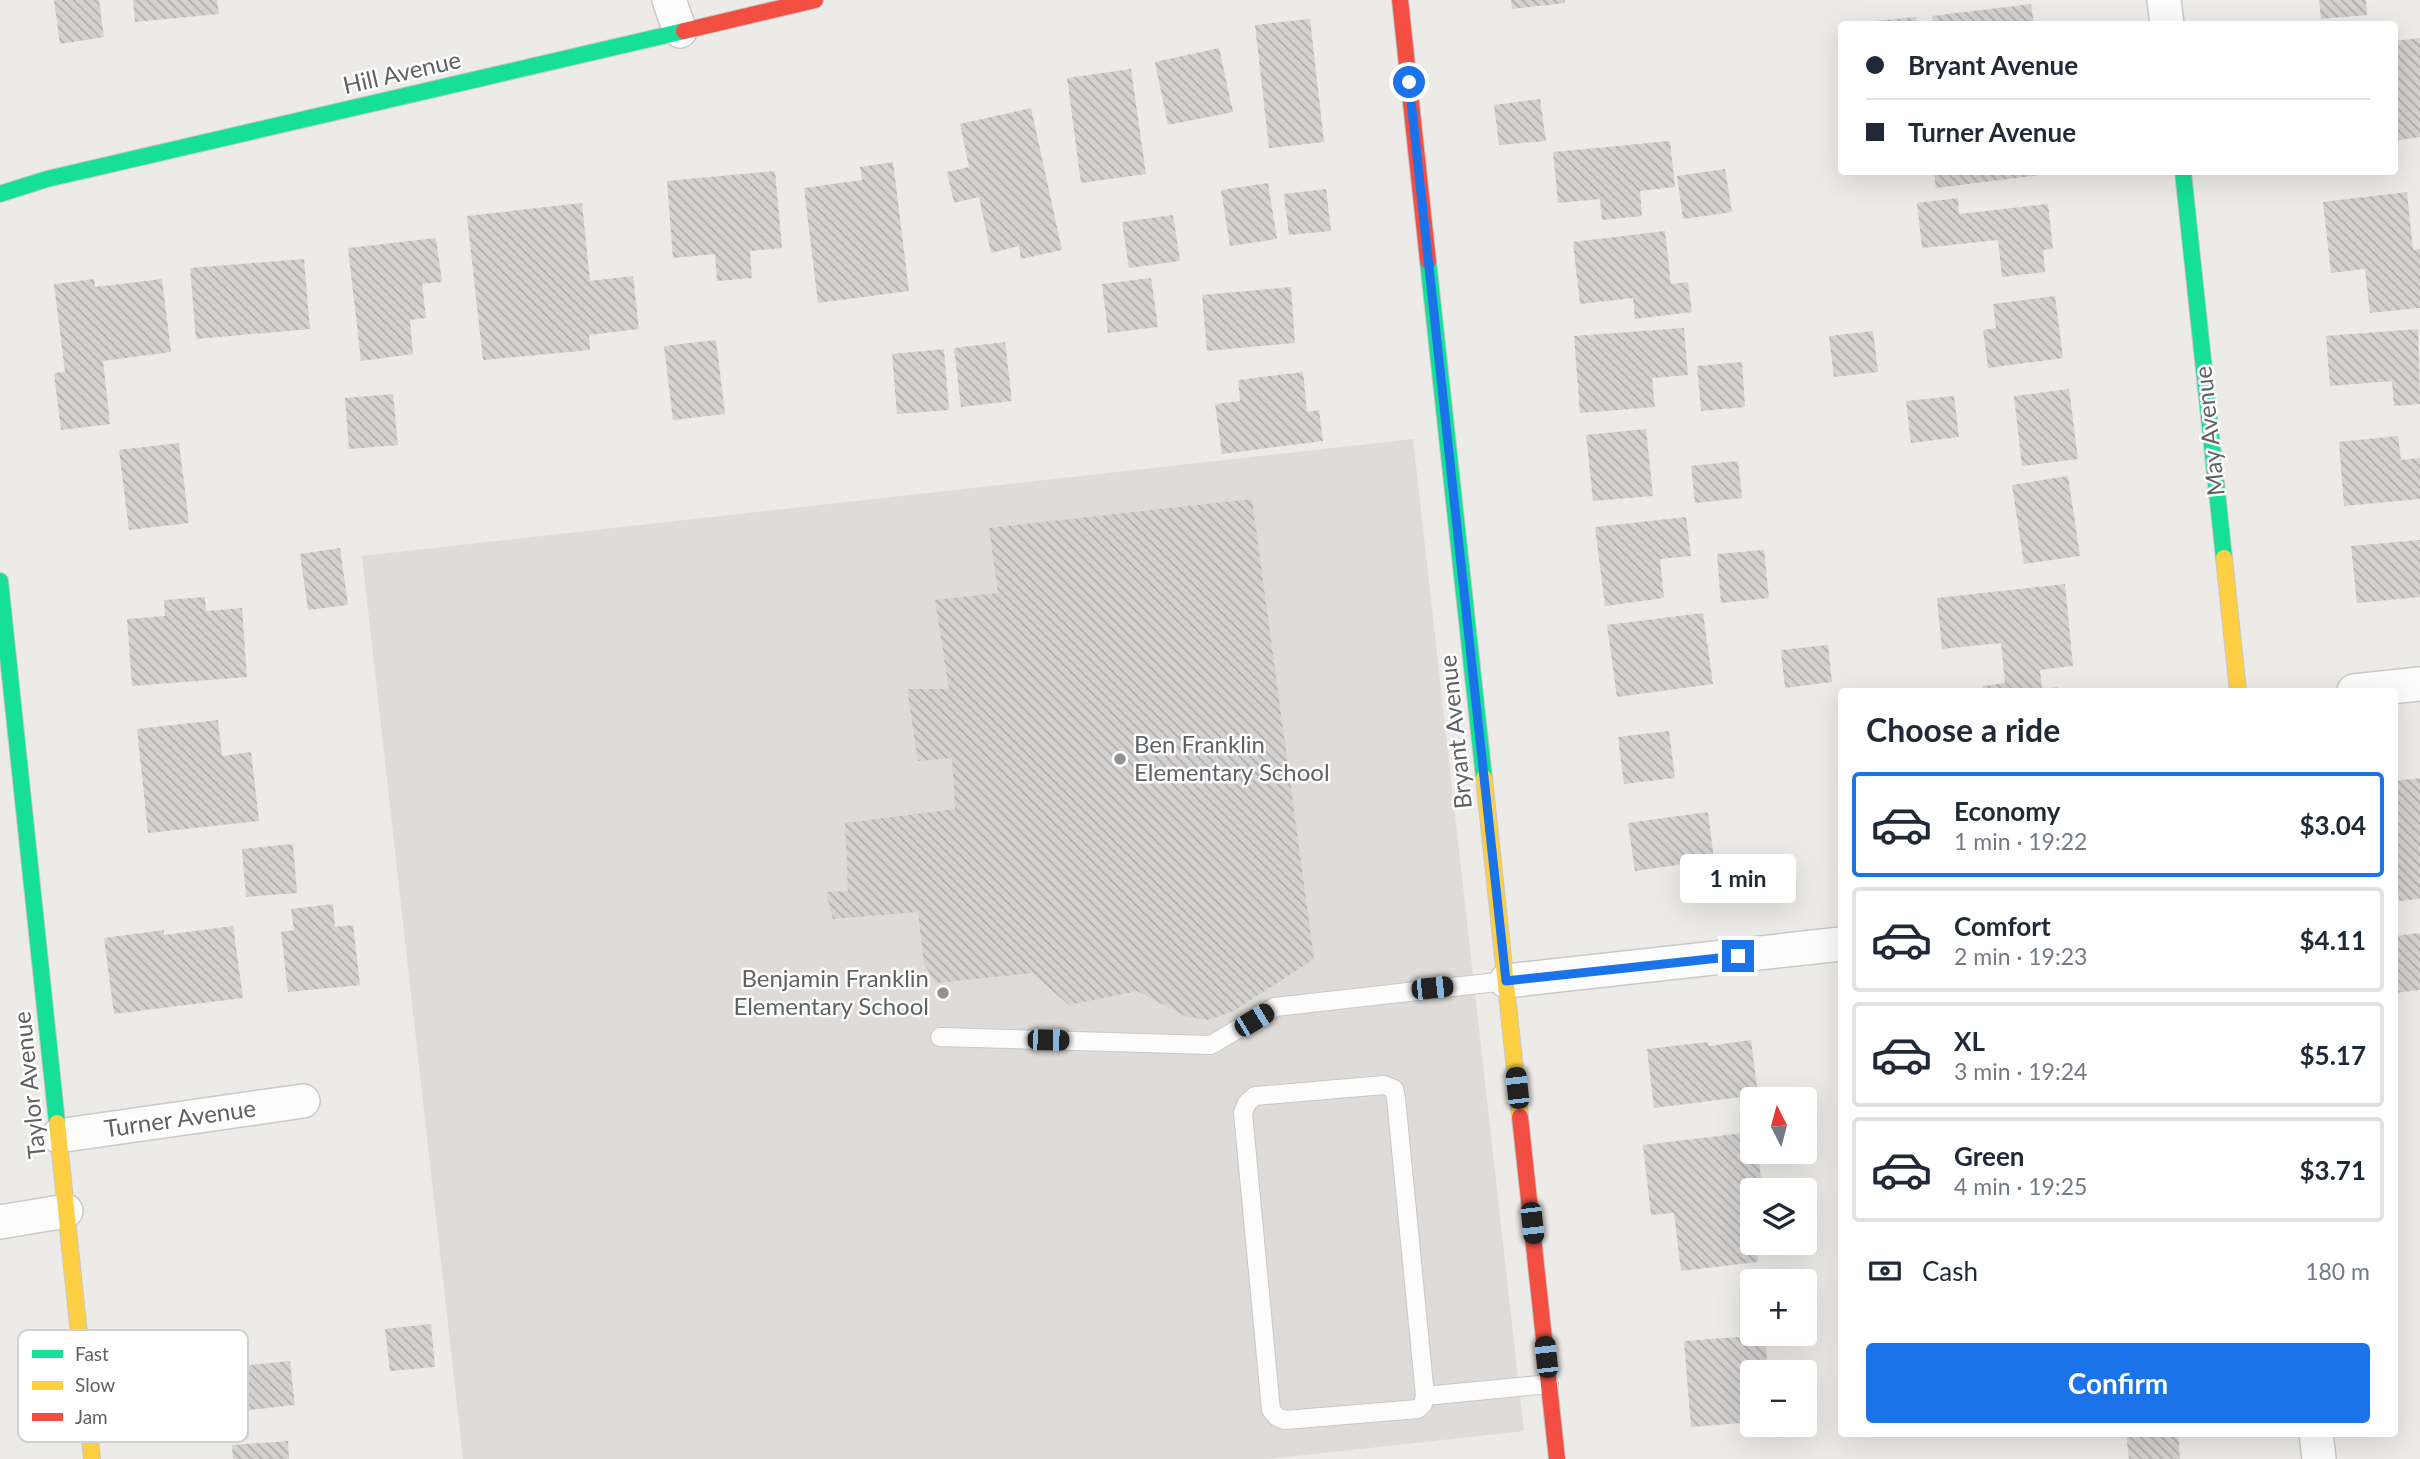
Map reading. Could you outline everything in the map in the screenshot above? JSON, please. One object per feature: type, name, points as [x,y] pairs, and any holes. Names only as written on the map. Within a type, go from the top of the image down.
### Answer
[{"type":"street","points":[[669,0],[680,31]]},
{"type":"street","name":"Hill Avenue","points":[[0,194],[47,179],[815,0]]},
{"type":"street","name":"Bryant Avenue","points":[[1400,0],[1557,1459]]},
{"type":"street","points":[[2164,0],[2167,21]]},
{"type":"street","name":"May Avenue","points":[[2183,175],[2238,688]]},
{"type":"street","name":"Taylor Avenue","points":[[0,581],[78,1330]]},
{"type":"street","points":[[2382,688],[2420,684]]},
{"type":"street","points":[[1506,981],[1838,944]]},
{"type":"street","name":"Turner Avenue","points":[[58,1136],[303,1101]]},
{"type":"street","points":[[0,1223],[66,1211]]},
{"type":"street","points":[[2316,1437],[2319,1459]]},
{"type":"lane","points":[[940,1037],[1211,1045],[1275,1007],[1506,981]]},
{"type":"lane","points":[[1384,1085],[1394,1089],[1425,1396],[1418,1409],[1284,1420],[1271,1410],[1243,1114],[1247,1103],[1255,1096],[1384,1085]]},
{"type":"lane","points":[[1425,1396],[1549,1384]]},
{"type":"shaded area","name":"Benjamin Franklin Elementary School","points":[[1413,439],[1524,1431],[1269,1459],[463,1459],[362,556]]},
{"type":"building","points":[[54,0],[99,0],[104,37],[60,44]]},
{"type":"building","points":[[133,0],[217,0],[219,14],[135,22]]},
{"type":"building","points":[[1511,0],[1565,0],[1565,3],[1512,9]]},
{"type":"building","points":[[2319,0],[2366,0],[2367,15],[2321,19]]},
{"type":"building","points":[[2031,4],[2034,21],[1933,21],[1932,16]]},
{"type":"building","points":[[1916,17],[1917,21],[1876,21]]},
{"type":"building","points":[[1310,19],[1324,142],[1269,148],[1255,25]]},
{"type":"building","points":[[2420,38],[2420,137],[2398,140],[2398,41]]},
{"type":"building","points":[[1219,48],[1233,112],[1168,125],[1155,62]]},
{"type":"building","points":[[1131,69],[1146,174],[1081,183],[1067,78]]},
{"type":"building","points":[[1540,99],[1546,141],[1499,145],[1494,105]]},
{"type":"building","points":[[1031,108],[1062,250],[1021,259],[1019,246],[991,253],[979,197],[954,203],[947,172],[969,167],[960,124]]},
{"type":"building","points":[[1670,141],[1675,187],[1640,191],[1642,216],[1602,220],[1600,199],[1558,203],[1553,152]]},
{"type":"building","points":[[893,162],[909,291],[818,303],[804,188],[862,180],[860,167]]},
{"type":"building","points":[[1725,169],[1732,212],[1683,219],[1677,176]]},
{"type":"building","points":[[775,171],[782,248],[750,251],[752,278],[717,281],[715,254],[673,258],[667,181]]},
{"type":"building","points":[[1934,175],[2039,175],[1936,188]]},
{"type":"building","points":[[1268,183],[1277,239],[1230,246],[1221,190]]},
{"type":"building","points":[[1326,189],[1331,231],[1289,235],[1284,194]]},
{"type":"building","points":[[2407,192],[2413,250],[2420,249],[2420,308],[2370,313],[2365,269],[2331,273],[2323,202]]},
{"type":"building","points":[[1958,198],[1959,214],[2048,204],[2053,249],[2043,250],[2045,272],[2002,277],[1998,240],[1922,248],[1917,203]]},
{"type":"building","points":[[582,203],[590,281],[633,276],[639,329],[589,335],[590,350],[483,360],[467,216]]},
{"type":"building","points":[[1173,215],[1180,261],[1129,268],[1122,222]]},
{"type":"building","points":[[1665,231],[1671,284],[1688,282],[1692,312],[1635,319],[1633,298],[1580,304],[1573,242]]},
{"type":"building","points":[[436,238],[442,282],[422,284],[426,318],[410,320],[413,354],[361,361],[348,248]]},
{"type":"building","points":[[304,259],[310,329],[196,339],[190,268]]},
{"type":"building","points":[[1151,278],[1158,327],[1108,333],[1102,284]]},
{"type":"building","points":[[94,279],[95,287],[162,279],[171,352],[103,361],[110,424],[61,430],[54,373],[65,372],[54,284]]},
{"type":"building","points":[[1291,287],[1295,343],[1207,351],[1202,295]]},
{"type":"building","points":[[2055,296],[2063,358],[1988,368],[1983,330],[1996,328],[1993,304]]},
{"type":"building","points":[[1684,328],[1688,375],[1652,378],[1655,407],[1580,413],[1574,336]]},
{"type":"building","points":[[2418,329],[2420,404],[2394,406],[2392,381],[2330,386],[2326,336]]},
{"type":"building","points":[[1873,331],[1878,372],[1834,377],[1829,336]]},
{"type":"building","points":[[716,340],[725,414],[673,420],[664,346]]},
{"type":"building","points":[[1005,342],[1012,401],[961,407],[954,348]]},
{"type":"building","points":[[944,349],[949,410],[897,414],[892,354]]},
{"type":"building","points":[[1742,362],[1745,407],[1701,411],[1697,366]]},
{"type":"building","points":[[1303,372],[1307,412],[1319,410],[1323,441],[1222,454],[1215,404],[1240,401],[1238,380]]},
{"type":"building","points":[[2069,389],[2078,459],[2022,466],[2014,396]]},
{"type":"building","points":[[393,394],[398,445],[349,449],[345,398]]},
{"type":"building","points":[[1954,396],[1959,437],[1911,443],[1906,401]]},
{"type":"building","points":[[1646,429],[1653,496],[1593,501],[1586,435]]},
{"type":"building","points":[[2398,436],[2401,460],[2420,458],[2420,499],[2344,506],[2339,442]]},
{"type":"building","points":[[179,443],[189,523],[129,530],[119,450]]},
{"type":"building","points":[[1738,461],[1742,498],[1695,503],[1691,466]]},
{"type":"building","points":[[2068,476],[2080,556],[2024,564],[2012,485]]},
{"type":"building","name":"Ben Franklin Elementary School","points":[[1252,499],[1314,959],[1234,1011],[1207,1020],[1185,1016],[1137,991],[1069,1005],[1032,973],[936,983],[924,964],[918,912],[833,919],[826,892],[848,891],[845,823],[955,809],[952,758],[918,761],[907,689],[949,689],[935,600],[998,593],[989,528]]},
{"type":"building","points":[[1686,517],[1691,556],[1660,559],[1664,598],[1605,606],[1595,527]]},
{"type":"building","points":[[2420,540],[2420,597],[2357,603],[2351,546]]},
{"type":"building","points":[[340,548],[348,605],[308,610],[300,554]]},
{"type":"building","points":[[1764,550],[1769,598],[1721,603],[1717,554]]},
{"type":"building","points":[[2065,584],[2073,666],[2040,670],[2042,688],[1983,688],[2005,683],[2001,643],[1942,649],[1937,598]]},
{"type":"building","points":[[205,597],[206,611],[242,608],[247,677],[132,686],[127,619],[165,616],[164,600]]},
{"type":"building","points":[[1703,613],[1713,684],[1617,697],[1607,625]]},
{"type":"building","points":[[1828,645],[1832,682],[1785,688],[1781,650]]},
{"type":"building","points":[[218,720],[222,756],[251,752],[259,821],[148,833],[137,729]]},
{"type":"building","points":[[1669,731],[1675,778],[1624,784],[1618,737]]},
{"type":"building","points":[[2420,778],[2420,899],[2399,901],[2398,781]]},
{"type":"building","points":[[1708,812],[1714,860],[1635,871],[1628,823]]},
{"type":"building","points":[[293,844],[297,893],[246,897],[242,849]]},
{"type":"building","points":[[333,904],[335,927],[353,925],[360,985],[288,992],[281,932],[294,930],[291,909]]},
{"type":"building","points":[[233,926],[243,998],[114,1014],[104,938],[164,930],[164,935]]},
{"type":"building","points":[[2420,933],[2420,990],[2398,993],[2398,936]]},
{"type":"building","points":[[1751,1040],[1757,1087],[1740,1087],[1740,1097],[1654,1108],[1647,1049],[1708,1042],[1709,1046]]},
{"type":"building","points":[[1740,1133],[1740,1164],[1759,1164],[1761,1178],[1740,1178],[1740,1255],[1757,1255],[1758,1262],[1681,1271],[1674,1213],[1651,1215],[1643,1145]]},
{"type":"building","points":[[431,1324],[435,1367],[390,1371],[385,1329]]},
{"type":"building","points":[[1740,1337],[1740,1346],[1766,1346],[1767,1360],[1740,1360],[1740,1423],[1691,1427],[1684,1341]]},
{"type":"building","points":[[290,1361],[295,1405],[248,1410],[248,1365]]},
{"type":"building","points":[[2126,1437],[2178,1437],[2180,1459],[2129,1459]]},
{"type":"building","points":[[288,1441],[289,1459],[233,1459],[232,1445]]},
{"type":"traffic: fast","points":[[0,194],[47,179],[684,31]]},
{"type":"traffic: fast","points":[[2183,175],[2224,558]]},
{"type":"traffic: fast","points":[[1428,261],[1484,778]]},
{"type":"traffic: fast","points":[[0,581],[57,1123]]},
{"type":"traffic: slow","points":[[2224,558],[2238,688]]},
{"type":"traffic: slow","points":[[1484,778],[1520,1117]]},
{"type":"traffic: slow","points":[[57,1123],[79,1330]]},
{"type":"traffic: slow","points":[[90,1442],[92,1459]]},
{"type":"traffic: jam","points":[[684,31],[815,0]]},
{"type":"traffic: jam","points":[[1400,0],[1428,261]]},
{"type":"traffic: jam","points":[[1520,1117],[1557,1459]]},
{"type":"place","name":"Ben Franklin Elementary School","points":[[1120,759]]},
{"type":"place","name":"Benjamin Franklin Elementary School","points":[[943,993]]},
{"type":"route","points":[[1409,82],[1506,981],[1738,956]]}]
